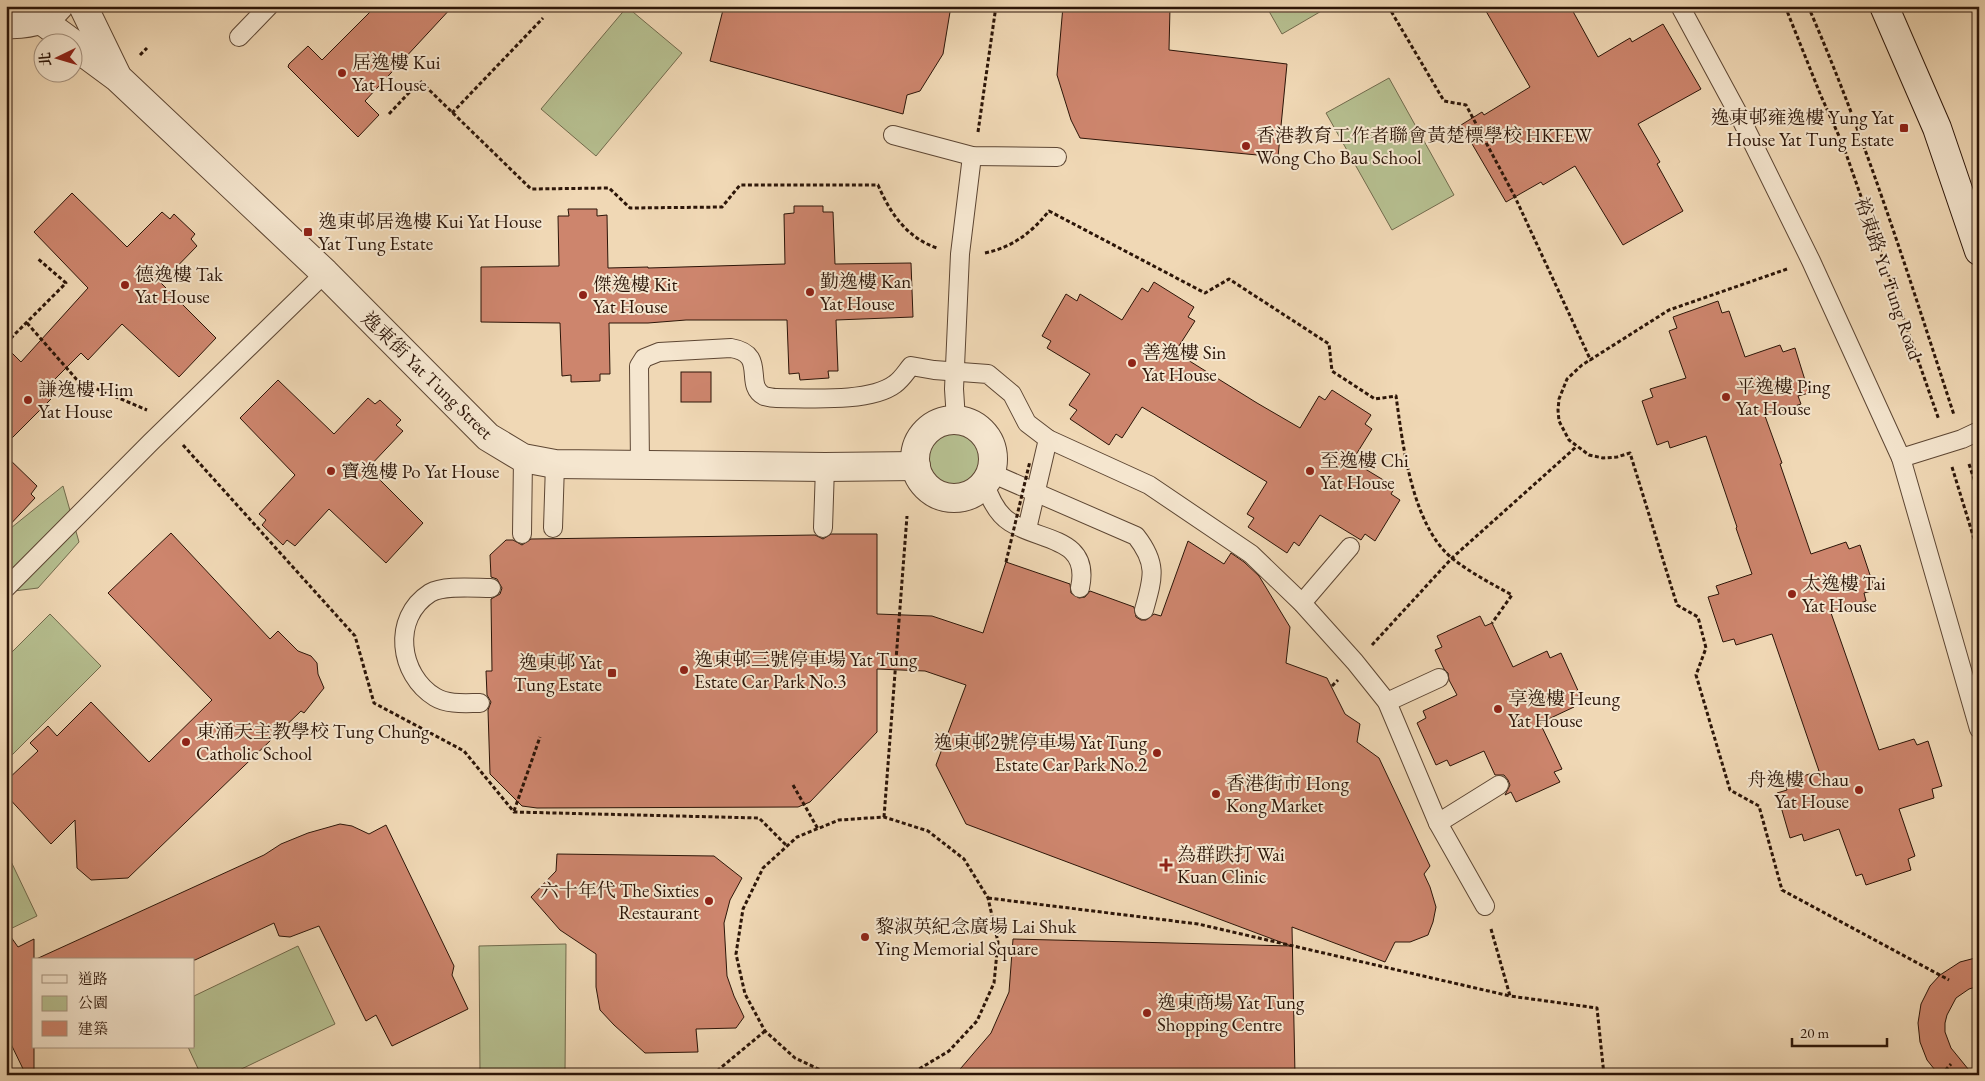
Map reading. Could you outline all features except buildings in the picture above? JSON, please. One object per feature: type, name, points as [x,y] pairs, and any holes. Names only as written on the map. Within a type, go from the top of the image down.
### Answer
[{"type":"street","name":"逸東街 Yat Tung Street","points":[[83,6],[118,78]]},
{"type":"street","points":[[1884,6],[1937,128],[1979,251]]},
{"type":"street","name":"逸東街 Yat Tung Street","points":[[50,13],[64,32]]},
{"type":"street","points":[[6,24],[24,24],[50,13]]},
{"type":"street","name":"逸東街 Yat Tung Street","points":[[82,51],[118,78],[324,273],[488,437],[523,458],[555,464],[825,467],[916,466]]},
{"type":"street","points":[[956,420],[973,426],[987,438],[992,449],[994,461],[988,479],[976,492],[964,498],[939,496],[928,489],[920,478],[916,466],[918,443],[925,434],[934,426],[945,421],[956,420]]},
{"type":"lane","points":[[239,37],[268,6]]},
{"type":"lane","points":[[1680,6],[1740,117],[1811,261],[1900,458],[1979,729]]},
{"type":"lane","points":[[893,135],[972,156],[1057,157]]},
{"type":"lane","points":[[956,420],[954,370],[960,254],[972,156]]},
{"type":"lane","points":[[6,588],[156,437],[324,273]]},
{"type":"lane","points":[[640,465],[638,371],[644,358],[650,354],[739,349],[748,354],[752,361],[756,386],[763,396],[776,398],[857,397],[878,392],[894,385],[911,366],[988,374],[1012,394],[1027,423],[1048,439],[1149,485],[1251,554],[1302,603],[1355,662],[1387,702],[1438,823],[1485,906]]},
{"type":"lane","points":[[1900,458],[1962,439],[1979,431]]},
{"type":"lane","points":[[1027,529],[1040,493],[1048,439]]},
{"type":"lane","points":[[522,534],[523,458]]},
{"type":"lane","points":[[554,528],[555,464]]},
{"type":"lane","points":[[823,528],[825,467]]},
{"type":"lane","points":[[1080,588],[1083,576],[1082,564],[1076,554],[1066,546],[1011,523],[1002,515],[989,495],[988,479],[1040,493],[1136,536],[1146,548],[1152,565],[1152,582],[1144,610]]},
{"type":"lane","points":[[1302,603],[1350,547]]},
{"type":"lane","points":[[480,703],[457,703],[436,698],[419,686],[408,667],[404,646],[406,625],[414,608],[430,593],[448,588],[491,588]]},
{"type":"lane","points":[[1387,702],[1439,678]]},
{"type":"lane","points":[[1438,823],[1499,785]]},
{"type":"path","points":[[1388,6],[1444,101],[1466,105],[1515,197],[1591,361]]},
{"type":"path","name":"裕東路 Yu Tung Road","points":[[1785,6],[1843,145],[1941,425],[1979,555]]},
{"type":"path","name":"裕東路 Yu Tung Road","points":[[1808,6],[1847,102],[1887,210],[1979,494]]},
{"type":"path","points":[[452,113],[543,18]]},
{"type":"path","points":[[389,114],[420,81],[531,189],[610,188],[630,208],[722,207],[740,185],[878,185]]},
{"type":"path","points":[[1049,211],[1205,293],[1229,279],[1330,344],[1332,372],[1375,399],[1396,396],[1404,451],[1414,492],[1428,530],[1452,558],[1512,595],[1492,623]]},
{"type":"path","points":[[6,343],[66,283],[36,258]]},
{"type":"path","points":[[1811,261],[1669,310],[1630,334],[1574,371],[1567,379],[1559,399],[1559,421],[1569,440],[1589,455],[1617,458],[1630,453],[1677,605],[1698,617],[1706,648],[1696,675],[1730,790],[1759,806],[1782,890],[1949,980]]},
{"type":"path","points":[[27,323],[78,381],[148,410]]},
{"type":"path","points":[[1332,686],[1452,558],[1576,447]]},
{"type":"path","points":[[1006,562],[1030,461]]},
{"type":"path","points":[[884,817],[907,516]]},
{"type":"path","points":[[514,812],[540,736]]},
{"type":"path","points":[[793,785],[818,829]]},
{"type":"path","points":[[831,1075],[795,1058],[765,1030],[745,994],[736,954],[742,909],[763,868],[797,837],[839,820],[884,817],[928,831],[964,859],[988,898],[998,942],[994,983],[977,1021],[950,1051],[914,1072],[899,1075]]},
{"type":"path","points":[[988,898],[1198,924],[1510,996],[1597,1008],[1604,1075]]},
{"type":"path","points":[[1485,906],[1510,996]]},
{"type":"path","points":[[712,1075],[765,1030]]},
{"type":"path","points":[[1941,1075],[1951,1064]]},
{"type":"green space","points":[[1266,6],[1330,6],[1282,34]]},
{"type":"green space","points":[[627,7],[682,53],[596,156],[541,109]]},
{"type":"green space","points":[[1389,78],[1454,195],[1392,230],[1326,113]]},
{"type":"green space","points":[[949,428],[961,428],[977,437],[984,447],[986,459],[984,471],[977,481],[961,490],[949,490],[938,485],[929,476],[924,465],[924,453],[929,442],[938,433]]},
{"type":"green space","points":[[63,486],[79,542],[38,588],[6,592],[6,532]]},
{"type":"green space","points":[[50,614],[101,666],[8,759],[6,757],[6,658]]},
{"type":"green space","points":[[6,851],[37,916],[6,931]]},
{"type":"green space","points":[[566,944],[565,1075],[480,1075],[479,946]]},
{"type":"green space","points":[[298,946],[335,1024],[229,1075],[201,1075],[188,1048],[195,1048],[195,996]]},
{"type":"place","name":"居逸樓 Kui Yat House","points":[[342,73]]},
{"type":"place","name":"逸東邨雍逸樓 Yung Yat House Yat Tung Estate","points":[[1904,128]]},
{"type":"place","name":"香港教育工作者聯會黃楚標學校 HKFEW Wong Cho Bau School","points":[[1246,146]]},
{"type":"place","name":"逸東邨居逸樓 Kui Yat House Yat Tung Estate","points":[[308,232]]},
{"type":"place","name":"德逸樓 Tak Yat House","points":[[125,285]]},
{"type":"place","name":"勤逸樓 Kan Yat House","points":[[810,292]]},
{"type":"place","name":"傑逸樓 Kit Yat House","points":[[583,295]]},
{"type":"place","name":"善逸樓 Sin Yat House","points":[[1132,363]]},
{"type":"place","name":"平逸樓 Ping Yat House","points":[[1726,397]]},
{"type":"place","name":"謙逸樓 Him Yat House","points":[[28,400]]},
{"type":"place","name":"寶逸樓 Po Yat House","points":[[331,471]]},
{"type":"place","name":"至逸樓 Chi Yat House","points":[[1310,471]]},
{"type":"place","name":"太逸樓 Tai Yat House","points":[[1792,594]]},
{"type":"place","name":"逸東邨三號停車場 Yat Tung Estate Car Park No.3","points":[[684,670]]},
{"type":"place","name":"逸東邨 Yat Tung Estate","points":[[612,673]]},
{"type":"place","name":"享逸樓 Heung Yat House","points":[[1498,709]]},
{"type":"place","name":"東涌天主教學校 Tung Chung Catholic School","points":[[186,742]]},
{"type":"place","name":"逸東邨2號停車場 Yat Tung Estate Car Park No.2","points":[[1157,753]]},
{"type":"place","name":"舟逸樓 Chau Yat House","points":[[1859,790]]},
{"type":"place","name":"香港街市 Hong Kong Market","points":[[1216,794]]},
{"type":"place","name":"為群跌打 Wai Kuan Clinic","points":[[1166,865]]},
{"type":"place","name":"六十年代 The Sixties Restaurant","points":[[709,901]]},
{"type":"place","name":"黎淑英紀念廣場 Lai Shuk Ying Memorial Square","points":[[865,937]]},
{"type":"place","name":"逸東商場 Yat Tung Shopping Centre","points":[[1147,1013]]}]
